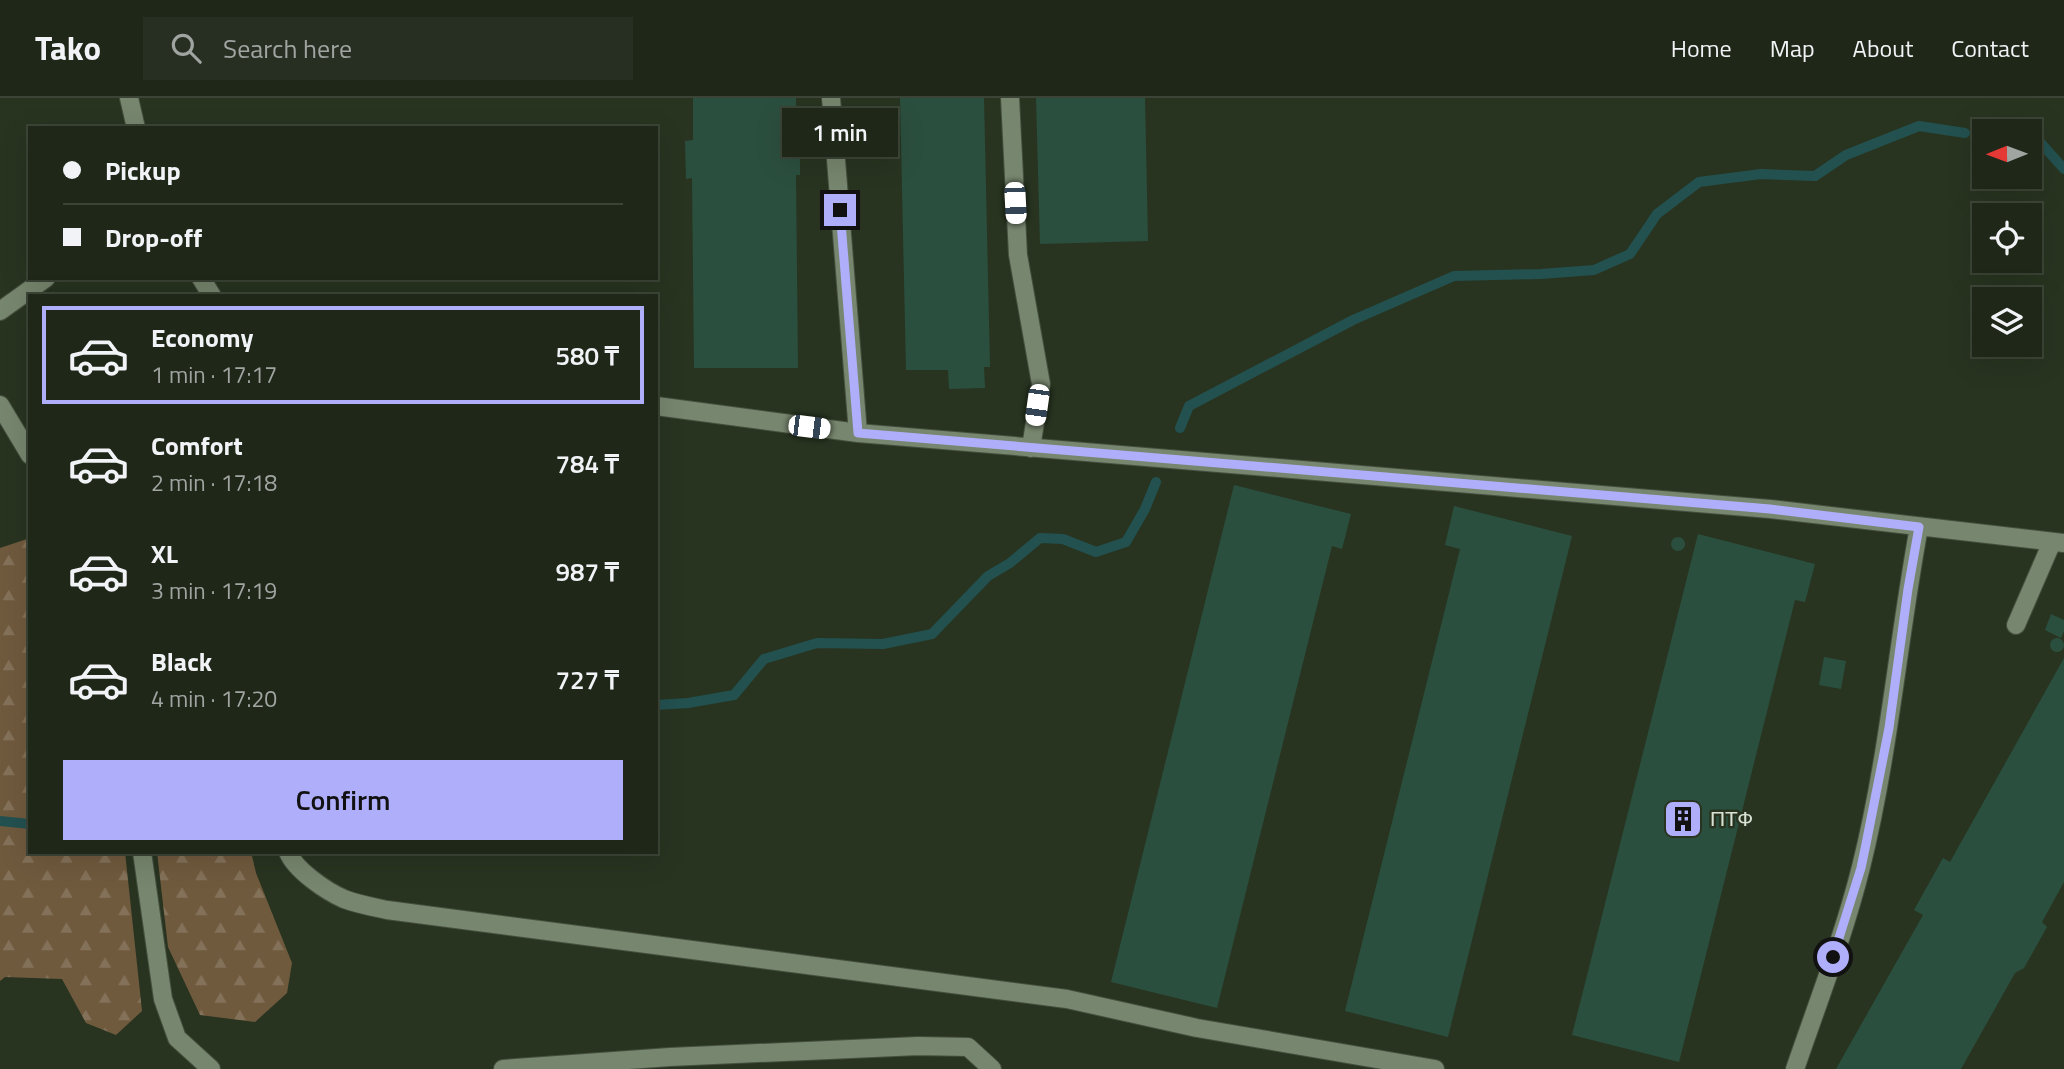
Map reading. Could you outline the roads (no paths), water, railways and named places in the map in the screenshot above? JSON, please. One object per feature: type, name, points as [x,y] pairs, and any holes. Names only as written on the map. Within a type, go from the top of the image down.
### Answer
[{"type":"lane","points":[[130,98],[136,126]]},
{"type":"lane","points":[[831,98],[858,433]]},
{"type":"lane","points":[[1010,98],[1017,255],[1041,384],[1031,448]]},
{"type":"lane","points":[[0,311],[43,280]]},
{"type":"lane","points":[[0,405],[28,451]]},
{"type":"lane","points":[[658,406],[858,433],[1770,509],[2058,542],[2016,625]]},
{"type":"lane","points":[[1795,1069],[1861,868],[1889,728],[1919,527]]},
{"type":"lane","points":[[142,854],[163,999],[177,1038],[211,1069]]},
{"type":"lane","points":[[289,854],[313,880],[343,898],[387,910],[1068,999],[1198,1028],[1434,1069]]},
{"type":"lane","points":[[503,1069],[670,1057],[918,1046],[968,1047],[992,1069]]},
{"type":"waterway","points":[[1180,428],[1189,406],[1353,320],[1454,276],[1594,270],[1630,254],[1657,214],[1699,182],[1761,174],[1815,176],[1846,155],[1919,126],[1965,133]]},
{"type":"waterway","points":[[2042,144],[2064,169]]},
{"type":"waterway","points":[[658,705],[734,695],[764,659],[817,643],[883,644],[932,634],[988,576],[1010,563],[1040,538],[1063,539],[1096,552],[1126,542],[1145,509],[1156,482]]},
{"type":"waterway","points":[[0,821],[28,824]]},
{"type":"place","name":"ПТФ","points":[[1683,819]]}]
